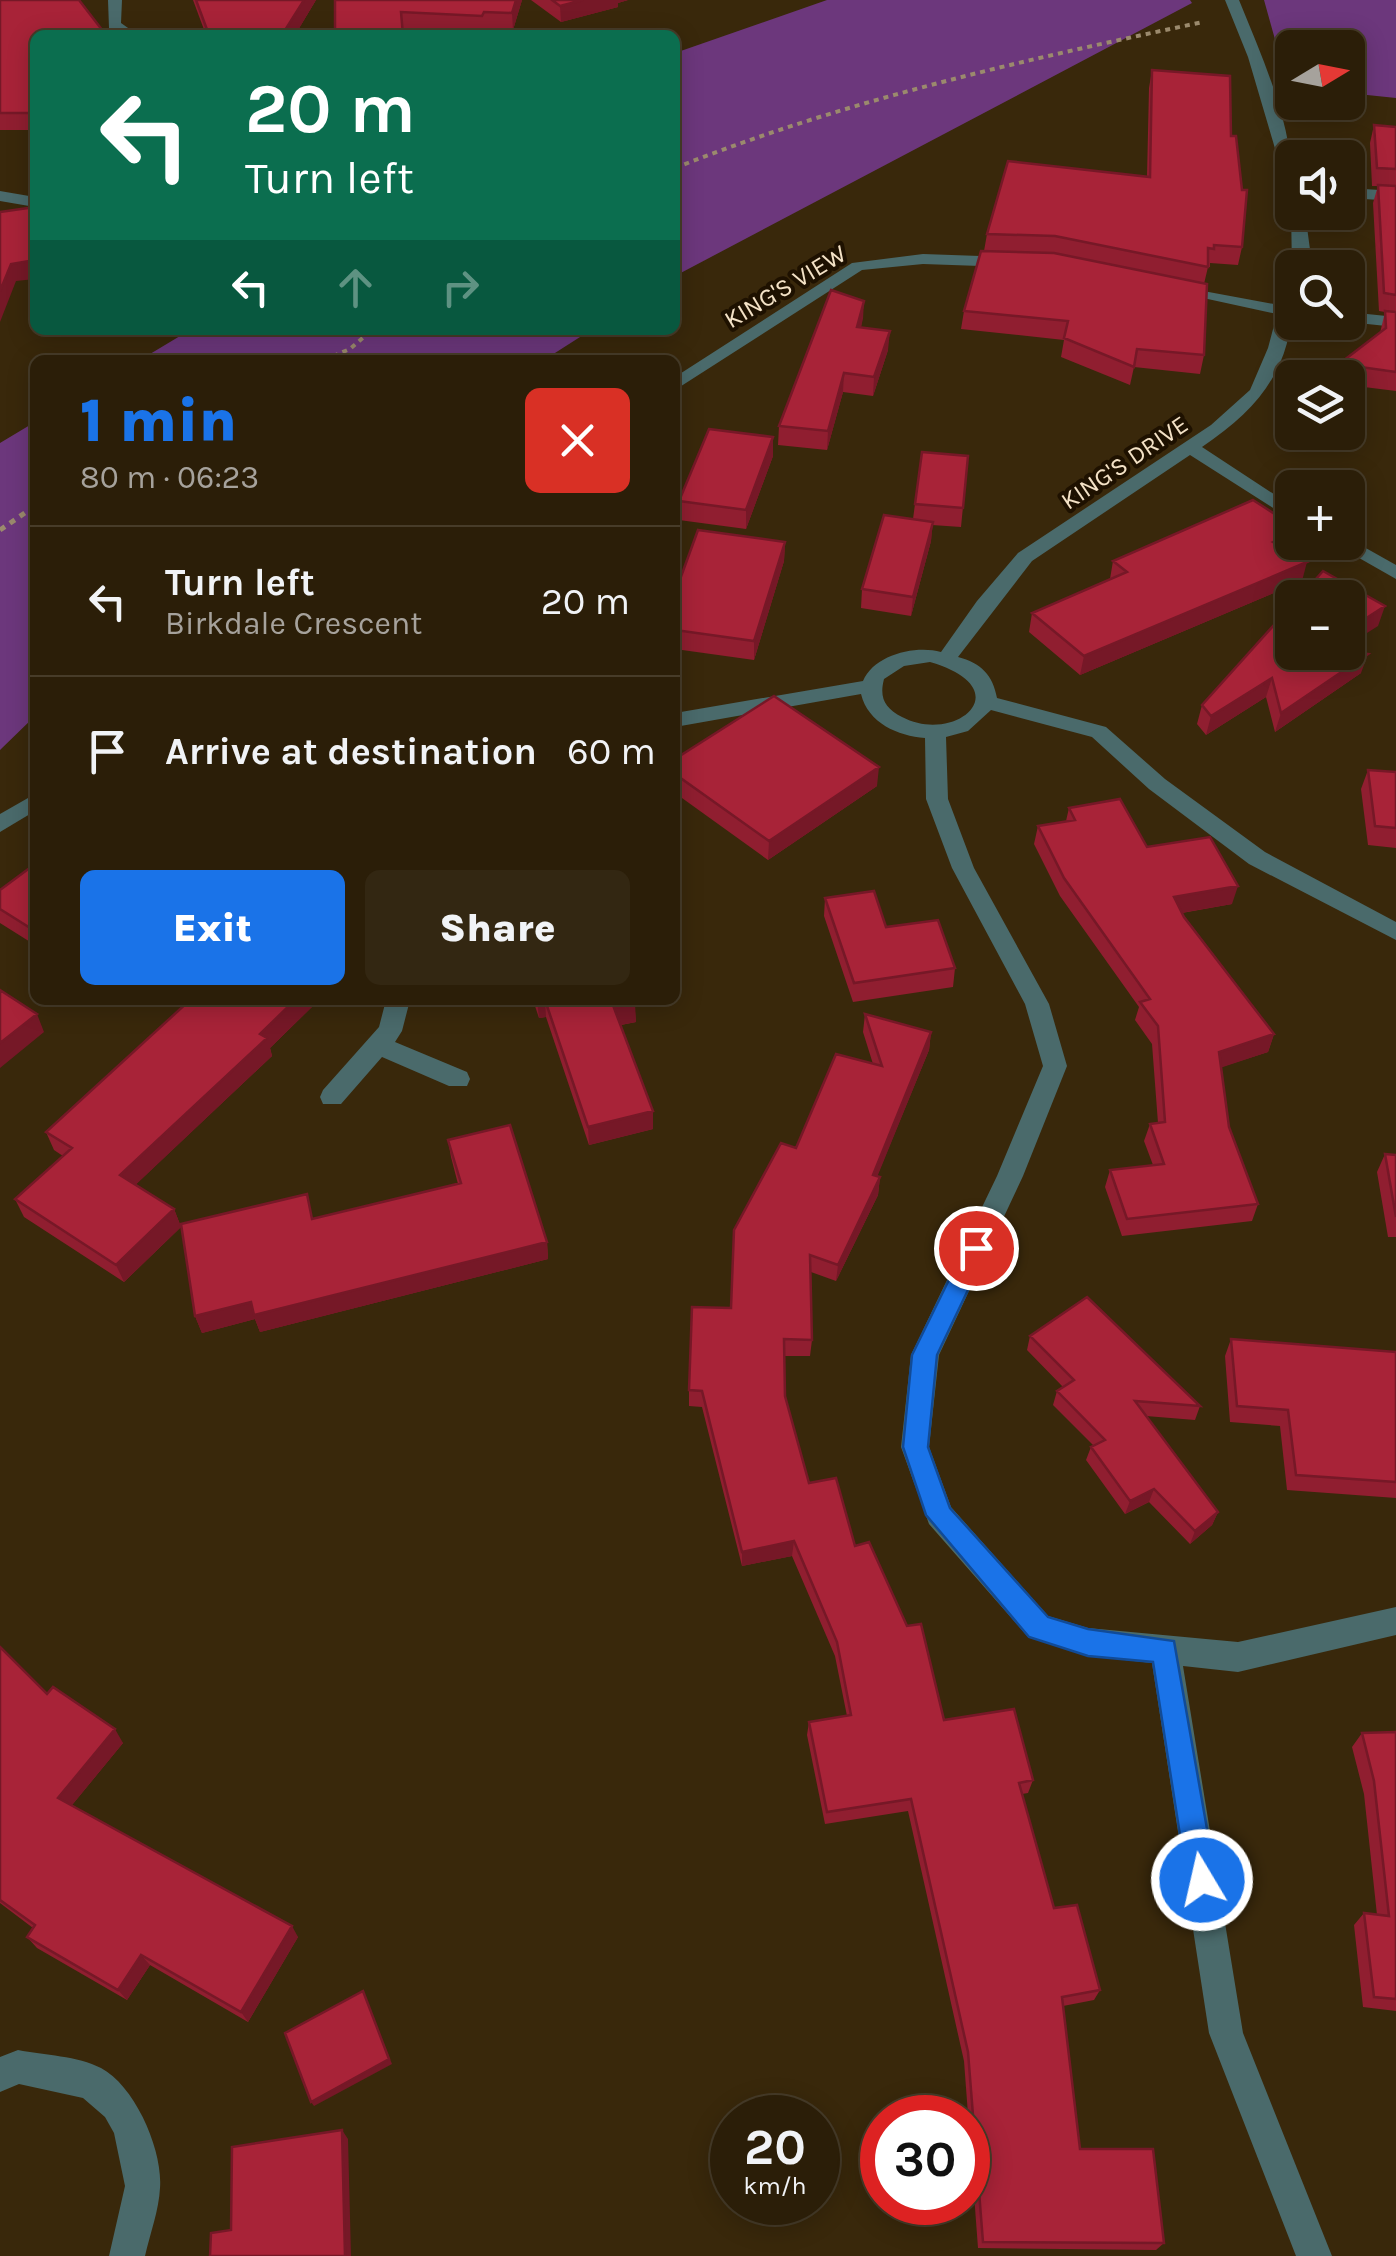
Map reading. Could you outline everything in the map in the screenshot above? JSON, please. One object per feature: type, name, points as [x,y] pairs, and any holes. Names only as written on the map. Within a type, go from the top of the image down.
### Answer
[{"type":"street","points":[[115,0],[114,25],[122,30]]},
{"type":"street","points":[[1235,8],[1279,140]]},
{"type":"street","points":[[1365,194],[1396,196]]},
{"type":"street","points":[[0,196],[30,201]]},
{"type":"street","name":"KING'S VIEW","points":[[680,382],[858,266],[923,259],[1033,262]]},
{"type":"street","points":[[1150,283],[1275,308]]},
{"type":"street","points":[[1365,319],[1396,322]]},
{"type":"street","name":"KING'S DRIVE","points":[[948,658],[984,605],[1026,557],[1191,448],[1258,392],[1280,340]]},
{"type":"street","points":[[1191,448],[1275,503]]},
{"type":"street","points":[[1365,556],[1396,573]]},
{"type":"street","points":[[913,656],[948,658],[983,680],[988,702],[970,723],[936,732],[918,730],[886,718],[871,697],[871,686],[875,675],[898,660],[913,656]]},
{"type":"street","points":[[680,719],[871,686]]},
{"type":"street","points":[[988,702],[1100,732],[1157,784],[1257,858],[1396,932]]},
{"type":"street","points":[[936,732],[937,799],[962,868],[1038,1004],[1055,1066],[1010,1176],[924,1355],[916,1447],[939,1515],[1039,1628],[1088,1642],[1238,1658],[1396,1621]]},
{"type":"street","points":[[0,824],[30,804]]},
{"type":"street","points":[[332,1097],[390,1031],[397,1005]]},
{"type":"street","points":[[378,1045],[458,1079]]},
{"type":"street","points":[[1165,1650],[1226,2033],[1314,2256]]},
{"type":"street","points":[[0,2075],[18,2067],[92,2082],[116,2105],[130,2128],[143,2186],[127,2256]]},
{"type":"path","points":[[680,166],[719,149],[872,100],[1235,8]]},
{"type":"path","points":[[336,355],[366,335]]},
{"type":"path","points":[[0,530],[30,509]]},
{"type":"shaded area","points":[[827,0],[1192,3],[680,273],[680,51]]},
{"type":"shaded area","points":[[1264,0],[1396,0],[1396,98],[1365,95],[1365,30],[1275,30],[1275,39]]},
{"type":"shaded area","points":[[182,335],[583,335],[552,355],[148,355]]},
{"type":"shaded area","points":[[30,425],[30,721],[0,750],[0,443]]},
{"type":"building","points":[[0,0],[79,0],[102,30],[30,30],[30,113],[0,113]]},
{"type":"building","points":[[196,0],[304,0],[285,30],[207,30]]},
{"type":"building","points":[[335,0],[516,0],[512,13],[484,12],[482,16],[401,12],[403,30],[335,30]]},
{"type":"building","points":[[552,0],[583,0],[560,6]]},
{"type":"building","points":[[1152,70],[1230,76],[1231,136],[1236,136],[1242,190],[1247,190],[1242,247],[1208,248],[1208,267],[1055,236],[987,234],[1008,161],[1150,177]]},
{"type":"building","points":[[1374,125],[1396,127],[1396,169],[1377,168]]},
{"type":"building","points":[[1378,185],[1396,186],[1396,295],[1384,293]]},
{"type":"building","points":[[30,208],[30,261],[11,264],[0,291],[0,212]]},
{"type":"building","points":[[981,251],[1054,253],[1207,284],[1204,355],[1137,349],[1134,367],[1064,338],[1068,321],[964,311]]},
{"type":"building","points":[[831,290],[864,301],[857,327],[890,331],[874,377],[844,373],[828,431],[779,426]]},
{"type":"building","points":[[1385,311],[1396,312],[1396,372],[1365,368],[1365,360],[1344,360],[1386,328]]},
{"type":"building","points":[[709,429],[773,437],[746,510],[680,499]]},
{"type":"building","points":[[922,452],[968,456],[963,508],[915,504]]},
{"type":"building","points":[[1253,500],[1275,514],[1275,560],[1307,562],[1084,656],[1032,613],[1127,572],[1113,561]]},
{"type":"building","points":[[884,515],[933,522],[913,597],[862,589]]},
{"type":"building","points":[[698,530],[785,542],[754,641],[680,631],[680,579]]},
{"type":"building","points":[[1323,571],[1339,580],[1315,580]]},
{"type":"building","points":[[1365,595],[1385,606],[1365,619]]},
{"type":"building","points":[[1275,624],[1275,670],[1344,670],[1281,713],[1272,678],[1211,716],[1202,705]]},
{"type":"building","points":[[774,696],[879,767],[769,841],[680,778],[680,756]]},
{"type":"building","points":[[1368,770],[1396,772],[1396,828],[1375,826]]},
{"type":"building","points":[[1120,799],[1147,847],[1210,837],[1238,886],[1174,897],[1184,917],[1274,1034],[1219,1052],[1229,1127],[1258,1204],[1127,1219],[1110,1170],[1164,1164],[1150,1124],[1165,1122],[1158,1026],[1140,1002],[1150,999],[1064,878],[1038,826],[1075,820],[1069,808]]},
{"type":"building","points":[[30,868],[30,928],[0,909],[0,890]]},
{"type":"building","points":[[874,891],[886,927],[938,920],[955,968],[854,983],[825,898]]},
{"type":"building","points":[[0,990],[37,1014],[0,1043]]},
{"type":"building","points":[[185,1005],[290,1005],[260,1034],[267,1038],[120,1175],[174,1209],[116,1265],[15,1199],[72,1148],[46,1132]]},
{"type":"building","points":[[547,1005],[627,1005],[614,1008],[653,1111],[588,1127]]},
{"type":"building","points":[[865,1014],[931,1032],[873,1175],[880,1177],[838,1265],[810,1255],[812,1340],[784,1339],[785,1396],[809,1483],[836,1478],[855,1546],[869,1542],[907,1626],[921,1624],[944,1720],[1014,1709],[1033,1780],[1019,1783],[1054,1908],[1077,1905],[1100,1990],[1062,1997],[1080,2149],[1153,2149],[1164,2243],[983,2242],[982,2225],[990,2225],[990,2095],[971,2095],[968,2052],[911,1799],[827,1812],[809,1722],[851,1715],[837,1642],[794,1541],[742,1552],[702,1391],[689,1390],[692,1307],[731,1308],[734,1230],[781,1143],[796,1148],[836,1054],[882,1066]]},
{"type":"building","points":[[510,1125],[547,1242],[254,1315],[251,1302],[195,1316],[181,1224],[307,1194],[312,1219],[461,1183],[448,1140]]},
{"type":"building","points":[[1385,1154],[1396,1155],[1396,1217]]},
{"type":"building","points":[[1087,1297],[1200,1406],[1135,1401],[1218,1512],[1195,1531],[1154,1489],[1130,1501],[1091,1447],[1105,1440],[1057,1391],[1074,1380],[1030,1336]]},
{"type":"building","points":[[1231,1339],[1396,1352],[1396,1482],[1296,1475],[1288,1410],[1237,1406]]},
{"type":"building","points":[[0,1647],[47,1694],[53,1687],[115,1729],[58,1798],[292,1926],[241,2012],[141,1955],[118,1990],[27,1937],[35,1925],[0,1900]]},
{"type":"building","points":[[1396,1732],[1396,1999],[1374,1997],[1364,1913],[1389,1916],[1374,1781],[1362,1733]]},
{"type":"building","points":[[363,1991],[389,2059],[311,2102],[285,2033]]},
{"type":"building","points":[[342,2130],[345,2256],[210,2256],[211,2233],[231,2230],[232,2147]]},
{"type":"route","points":[[976,1248],[924,1355],[916,1447],[939,1515],[1039,1628],[1088,1642],[1165,1650],[1202,1880]]}]
